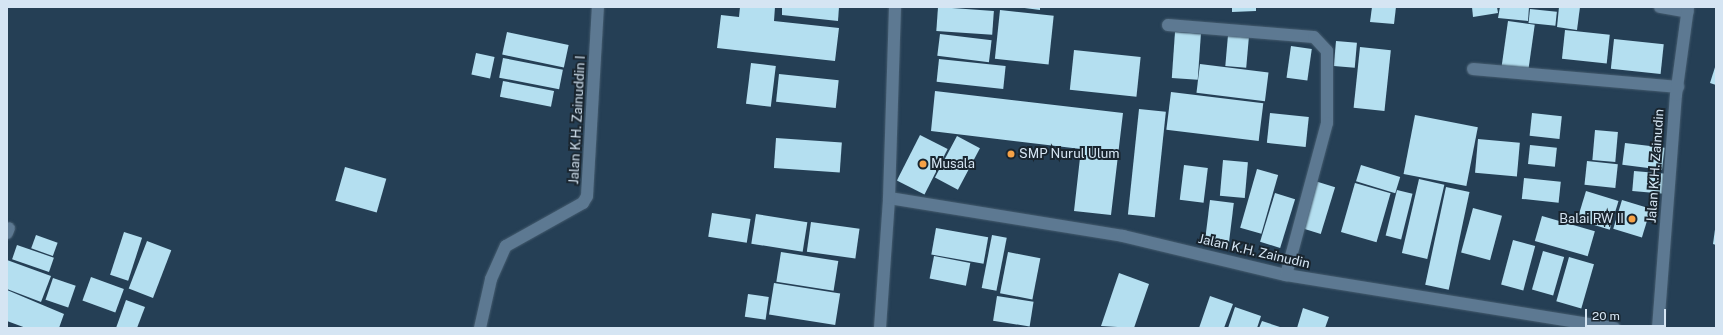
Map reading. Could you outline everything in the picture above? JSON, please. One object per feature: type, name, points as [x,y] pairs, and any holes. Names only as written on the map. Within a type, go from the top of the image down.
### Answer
[{"type":"street","name":"Jalan K.H. Zainuddin I","points":[[480,328],[491,279],[506,246],[583,203],[587,196],[598,7]]},
{"type":"street","points":[[880,328],[889,198],[895,7]]},
{"type":"street","points":[[1660,7],[1688,9]]},
{"type":"street","name":"Jalan K.H. Zainudin","points":[[1658,328],[1678,87],[1688,9]]},
{"type":"street","points":[[1168,25],[1314,37],[1326,51],[1327,123],[1286,275]]},
{"type":"street","points":[[1473,69],[1678,87]]},
{"type":"street","name":"Jalan K.H. Zainudin","points":[[889,198],[1123,236],[1286,275],[1615,328]]},
{"type":"building","points":[[740,7],[775,7],[774,21],[839,28],[835,61],[717,48],[721,15],[739,17]]},
{"type":"building","points":[[782,7],[839,7],[838,21],[782,15]]},
{"type":"building","points":[[938,7],[994,11],[992,35],[936,31]]},
{"type":"building","points":[[1017,7],[1040,7],[1040,10]]},
{"type":"building","points":[[1232,7],[1256,7],[1256,11],[1232,12]]},
{"type":"building","points":[[1372,7],[1396,7],[1394,24],[1370,22]]},
{"type":"building","points":[[1472,7],[1497,7],[1498,13],[1473,17]]},
{"type":"building","points":[[1500,7],[1529,7],[1528,21],[1498,18]]},
{"type":"building","points":[[1559,7],[1580,7],[1577,30],[1557,27]]},
{"type":"building","points":[[1530,9],[1557,12],[1555,26],[1529,23]]},
{"type":"building","points":[[1000,10],[1054,16],[1049,64],[995,59]]},
{"type":"building","points":[[1508,21],[1535,25],[1528,73],[1501,70]]},
{"type":"building","points":[[1565,30],[1610,35],[1607,64],[1562,59]]},
{"type":"building","points":[[507,32],[569,45],[564,68],[502,54]]},
{"type":"building","points":[[1175,32],[1201,34],[1198,80],[1172,78]]},
{"type":"building","points":[[940,34],[992,40],[989,62],[937,56]]},
{"type":"building","points":[[1228,35],[1249,37],[1246,68],[1225,66]]},
{"type":"building","points":[[1614,39],[1664,44],[1661,74],[1611,69]]},
{"type":"building","points":[[1336,41],[1357,43],[1355,68],[1334,66]]},
{"type":"building","points":[[1291,46],[1312,49],[1307,81],[1287,78]]},
{"type":"building","points":[[1360,47],[1391,50],[1384,111],[1354,108]]},
{"type":"building","points":[[1074,50],[1141,57],[1136,97],[1070,90]]},
{"type":"building","points":[[476,53],[495,57],[490,78],[471,75]]},
{"type":"building","points":[[503,58],[563,70],[559,89],[499,78]]},
{"type":"building","points":[[939,59],[1006,66],[1003,89],[937,82]]},
{"type":"building","points":[[751,63],[776,66],[771,107],[746,104]]},
{"type":"building","points":[[1200,64],[1268,72],[1265,101],[1196,93]]},
{"type":"building","points":[[1716,64],[1716,85],[1710,83]]},
{"type":"building","points":[[779,74],[839,80],[836,108],[776,102]]},
{"type":"building","points":[[503,81],[554,91],[551,107],[500,97]]},
{"type":"building","points":[[935,91],[1123,113],[1111,215],[1074,211],[1081,149],[931,131]]},
{"type":"building","points":[[1171,92],[1263,103],[1259,141],[1166,130]]},
{"type":"building","points":[[1139,109],[1166,112],[1155,217],[1128,214]]},
{"type":"building","points":[[1270,113],[1309,117],[1306,147],[1267,143]]},
{"type":"building","points":[[1532,113],[1562,116],[1559,139],[1530,136]]},
{"type":"building","points":[[1415,115],[1478,127],[1466,186],[1404,174]]},
{"type":"building","points":[[1595,130],[1618,132],[1615,162],[1592,160]]},
{"type":"building","name":"Musala","points":[[920,135],[948,149],[924,195],[897,180]]},
{"type":"building","points":[[957,136],[980,148],[958,190],[935,177]]},
{"type":"building","points":[[776,138],[842,143],[840,173],[774,168]]},
{"type":"building","points":[[1478,139],[1520,143],[1517,177],[1475,173]]},
{"type":"building","points":[[1625,143],[1665,148],[1662,170],[1622,165]]},
{"type":"building","points":[[1530,145],[1557,148],[1555,167],[1528,164]]},
{"type":"building","points":[[1223,160],[1248,162],[1245,198],[1220,196]]},
{"type":"building","points":[[1587,161],[1618,164],[1615,188],[1584,185]]},
{"type":"building","points":[[1184,165],[1208,168],[1204,203],[1180,200]]},
{"type":"building","points":[[1361,165],[1400,177],[1395,193],[1356,181]]},
{"type":"building","points":[[345,167],[386,179],[377,212],[335,201]]},
{"type":"building","points":[[1257,169],[1278,175],[1261,234],[1240,228]]},
{"type":"building","points":[[1634,171],[1666,174],[1664,194],[1632,191]]},
{"type":"building","points":[[1524,178],[1561,182],[1559,203],[1522,199]]},
{"type":"building","points":[[1419,179],[1444,185],[1427,259],[1402,253]]},
{"type":"building","points":[[1315,181],[1335,187],[1321,234],[1301,228]]},
{"type":"building","points":[[1355,183],[1391,193],[1377,242],[1341,232]]},
{"type":"building","points":[[1446,187],[1469,192],[1449,290],[1425,285]]},
{"type":"building","points":[[1397,190],[1413,194],[1401,239],[1386,236]]},
{"type":"building","points":[[1586,191],[1619,201],[1610,230],[1577,220]]},
{"type":"building","points":[[1275,193],[1295,199],[1280,248],[1260,242]]},
{"type":"building","points":[[1210,200],[1234,203],[1229,243],[1205,240]]},
{"type":"building","name":"Balai RW II","points":[[1622,200],[1651,209],[1642,237],[1613,229]]},
{"type":"building","points":[[1473,208],[1502,216],[1490,260],[1461,252]]},
{"type":"building","points":[[712,213],[751,219],[747,243],[708,237]]},
{"type":"building","points":[[756,214],[807,222],[803,252],[751,244]]},
{"type":"building","points":[[1542,216],[1595,231],[1588,256],[1535,241]]},
{"type":"building","points":[[811,222],[860,229],[855,259],[807,252]]},
{"type":"building","points":[[1716,222],[1716,245],[1713,244]]},
{"type":"building","points":[[936,228],[988,237],[984,264],[931,255]]},
{"type":"building","points":[[124,232],[142,238],[128,281],[110,275]]},
{"type":"building","points":[[36,235],[58,243],[53,256],[31,248]]},
{"type":"building","points":[[992,235],[1007,238],[996,291],[982,288]]},
{"type":"building","points":[[1513,240],[1535,246],[1523,290],[1501,284]]},
{"type":"building","points":[[147,241],[171,250],[153,298],[129,289]]},
{"type":"building","points":[[17,245],[54,258],[49,272],[12,259]]},
{"type":"building","points":[[1543,251],[1564,257],[1553,296],[1532,289]]},
{"type":"building","points":[[781,252],[838,261],[834,291],[776,282]]},
{"type":"building","points":[[1008,252],[1040,258],[1032,300],[1000,293]]},
{"type":"building","points":[[934,256],[970,263],[966,286],[930,279]]},
{"type":"building","points":[[1569,257],[1594,264],[1581,308],[1556,301]]},
{"type":"building","points":[[7,260],[51,276],[41,302],[7,289]]},
{"type":"building","points":[[1119,273],[1149,284],[1134,328],[1101,326]]},
{"type":"building","points":[[91,277],[124,289],[115,312],[82,300]]},
{"type":"building","points":[[53,278],[76,286],[68,308],[46,300]]},
{"type":"building","points":[[774,283],[840,293],[835,325],[769,315]]},
{"type":"building","points":[[7,290],[64,314],[59,328],[26,328],[7,321]]},
{"type":"building","points":[[748,294],[769,297],[766,320],[745,317]]},
{"type":"building","points":[[997,296],[1034,302],[1030,326],[993,321]]},
{"type":"building","points":[[1210,296],[1233,304],[1224,328],[1199,328]]},
{"type":"building","points":[[126,300],[145,307],[137,328],[116,328]]},
{"type":"building","points":[[1235,307],[1261,316],[1257,328],[1228,328]]},
{"type":"building","points":[[1303,308],[1329,317],[1325,328],[1297,328]]},
{"type":"building","points":[[1262,321],[1283,328],[1259,328]]},
{"type":"place","name":"SMP Nurul Ulum","points":[[1011,154]]},
{"type":"place","name":"Musala","points":[[923,164]]},
{"type":"place","name":"Balai RW II","points":[[1632,219]]}]
